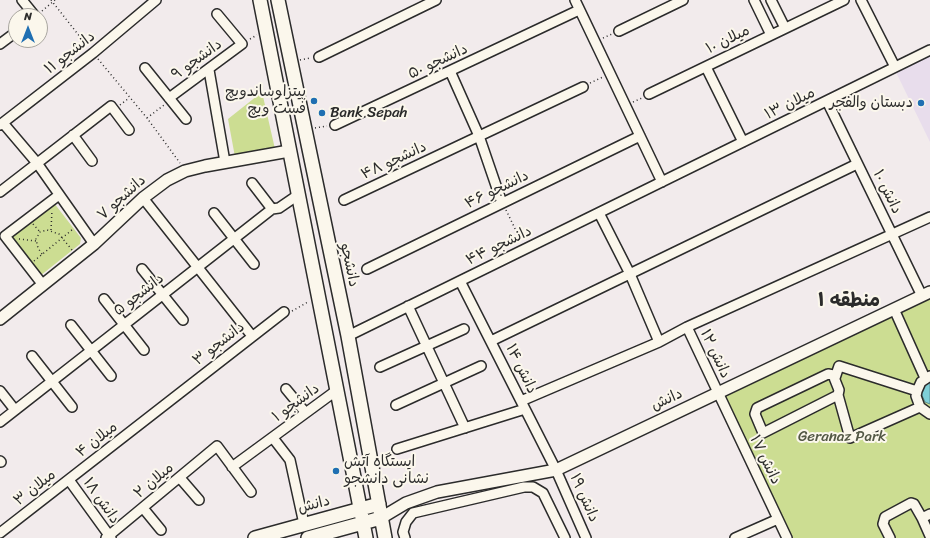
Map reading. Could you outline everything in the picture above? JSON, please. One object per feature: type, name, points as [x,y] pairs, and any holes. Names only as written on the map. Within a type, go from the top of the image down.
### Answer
[{"type":"main road","points":[[260,0],[366,538]]},
{"type":"main road","name":"دانشجو","points":[[278,0],[348,336],[385,538]]},
{"type":"main road","points":[[309,249],[321,252],[328,242]]},
{"type":"main road","points":[[313,272],[322,264],[326,264],[334,269]]},
{"type":"main road","name":"دانش","points":[[255,538],[379,504]]},
{"type":"main road","name":"دانش","points":[[308,538],[381,518]]},
{"type":"street","points":[[22,0],[31,8]]},
{"type":"street","points":[[319,57],[435,0]]},
{"type":"street","points":[[575,0],[662,182]]},
{"type":"street","points":[[754,0],[770,36]]},
{"type":"street","points":[[771,0],[785,28]]},
{"type":"street","name":"میلان ۱۰","points":[[649,94],[844,0]]},
{"type":"street","points":[[861,0],[896,67]]},
{"type":"street","name":"دانشجو ۱۱","points":[[2,124],[93,53],[152,1]]},
{"type":"street","points":[[619,31],[678,1]]},
{"type":"street","name":"دانشجو ۵۰","points":[[335,125],[580,10]]},
{"type":"street","name":"دانشجو ۹","points":[[170,99],[242,44],[216,14]]},
{"type":"street","name":"میلان ۱۳","points":[[662,182],[930,50]]},
{"type":"street","points":[[706,67],[743,142]]},
{"type":"street","points":[[145,68],[186,119]]},
{"type":"street","points":[[209,70],[226,162]]},
{"type":"street","points":[[450,72],[479,136],[502,203]]},
{"type":"street","name":"دانشجو ۴۸","points":[[344,200],[583,87]]},
{"type":"street","name":"دانش ۱۰","points":[[827,101],[892,235],[926,294]]},
{"type":"street","points":[[0,192],[110,106],[129,130]]},
{"type":"street","points":[[2,124],[36,163],[56,197],[80,224],[94,244]]},
{"type":"street","points":[[73,135],[92,161]]},
{"type":"street","name":"دانشجو ۴۶","points":[[367,269],[640,136]]},
{"type":"street","name":"دانشجو ۷","points":[[0,319],[94,244],[143,198],[167,180],[185,171],[289,151]]},
{"type":"street","points":[[491,341],[857,164]]},
{"type":"street","name":"دانشجو ۴۴","points":[[348,336],[662,182]]},
{"type":"street","points":[[252,184],[272,209]]},
{"type":"street","name":"دانشجو ۵","points":[[0,422],[272,209],[279,208],[298,195]]},
{"type":"street","points":[[43,285],[5,236],[56,197]]},
{"type":"street","points":[[143,198],[252,336]]},
{"type":"street","points":[[214,213],[254,264]]},
{"type":"street","points":[[599,213],[630,274],[659,342]]},
{"type":"street","points":[[397,449],[465,428],[523,405],[659,342],[687,327],[930,217]]},
{"type":"street","points":[[142,269],[182,320]]},
{"type":"street","name":"دانش ۱۴","points":[[460,281],[556,470]]},
{"type":"street","name":"دانش","points":[[381,518],[406,503],[437,492],[556,470],[926,294]]},
{"type":"street","points":[[104,299],[144,350]]},
{"type":"street","points":[[408,306],[465,428]]},
{"type":"street","points":[[894,309],[928,377],[916,391],[917,402],[930,414]]},
{"type":"street","name":"دانشجو ۳","points":[[142,423],[284,312]]},
{"type":"street","points":[[71,325],[111,376]]},
{"type":"street","name":"دانش ۱۲","points":[[687,327],[718,393]]},
{"type":"street","points":[[380,367],[464,329]]},
{"type":"street","points":[[32,356],[72,406]]},
{"type":"street","points":[[396,405],[481,366]]},
{"type":"street","points":[[835,378],[839,366],[916,391]]},
{"type":"street","points":[[838,395],[763,433],[755,414],[757,408],[828,374],[833,375],[835,378],[839,390],[838,395],[850,438],[920,406]]},
{"type":"street","points":[[286,389],[306,412]]},
{"type":"street","name":"دانشجو ۱","points":[[232,467],[337,390]]},
{"type":"street","points":[[0,391],[16,410]]},
{"type":"street","name":"دانش ۱۷","points":[[718,393],[787,538]]},
{"type":"street","name":"میلان ۴","points":[[69,480],[142,423]]},
{"type":"street","points":[[273,438],[290,460],[304,524]]},
{"type":"street","name":"میلان ۲","points":[[109,538],[216,446],[232,467]]},
{"type":"street","points":[[232,467],[251,492]]},
{"type":"street","name":"دانش ۱۹","points":[[556,470],[586,538]]},
{"type":"street","points":[[180,478],[199,500]]},
{"type":"street","name":"میلان ۳","points":[[0,533],[69,480]]},
{"type":"street","name":"دانش ۱۸","points":[[69,480],[109,538]]},
{"type":"street","points":[[405,538],[403,532],[406,522],[413,513],[524,487],[533,487],[543,493],[565,538]]},
{"type":"street","name":"دانش","points":[[379,504],[406,503]]},
{"type":"street","points":[[890,538],[883,524],[884,516],[911,503],[914,504],[926,516],[930,536]]},
{"type":"street","points":[[143,508],[161,530]]},
{"type":"street","points":[[735,538],[778,519]]},
{"type":"path","points":[[44,8],[52,1],[56,0]]},
{"type":"path","points":[[52,1],[147,118],[185,171]]},
{"type":"path","name":"دانشجو ۹","points":[[242,44],[266,30]]},
{"type":"path","points":[[595,42],[619,31]]},
{"type":"path","points":[[290,62],[319,57]]},
{"type":"path","points":[[583,87],[610,74]]},
{"type":"path","points":[[625,106],[649,94]]},
{"type":"path","points":[[114,110],[130,98]]},
{"type":"path","points":[[147,118],[170,99]]},
{"type":"path","points":[[305,129],[335,125]]},
{"type":"path","points":[[52,230],[56,197]]},
{"type":"path","points":[[502,203],[525,249]]},
{"type":"path","points":[[28,266],[80,224]]},
{"type":"path","points":[[42,254],[36,241],[38,234],[42,231],[52,230],[60,234],[77,258]]},
{"type":"path","points":[[5,236],[36,241]]},
{"type":"path","points":[[284,312],[295,310],[318,296]]},
{"type":"shaded area","name":"دبستان والفجر","points":[[930,46],[930,142],[892,64]]},
{"type":"green space","points":[[262,92],[275,149],[235,157],[228,119]]},
{"type":"green space","points":[[54,203],[81,238],[80,244],[40,276],[10,237]]},
{"type":"green space","name":"Geranaz Park","points":[[930,297],[930,538],[793,538],[724,395]]},
{"type":"water","points":[[930,381],[930,404],[925,402],[921,393],[925,384]]},
{"type":"place","name":"پیتزاوساندویچ فست ویچ","points":[[314,101]]},
{"type":"place","name":"دبستان والفجر","points":[[921,103]]},
{"type":"place","name":"Bank Sepah","points":[[322,113]]},
{"type":"place","name":"ایستگاه آتش نشانی دانشجو","points":[[336,471]]},
{"type":"district","name":"منطقه ۱","points":[[849,301]]}]
